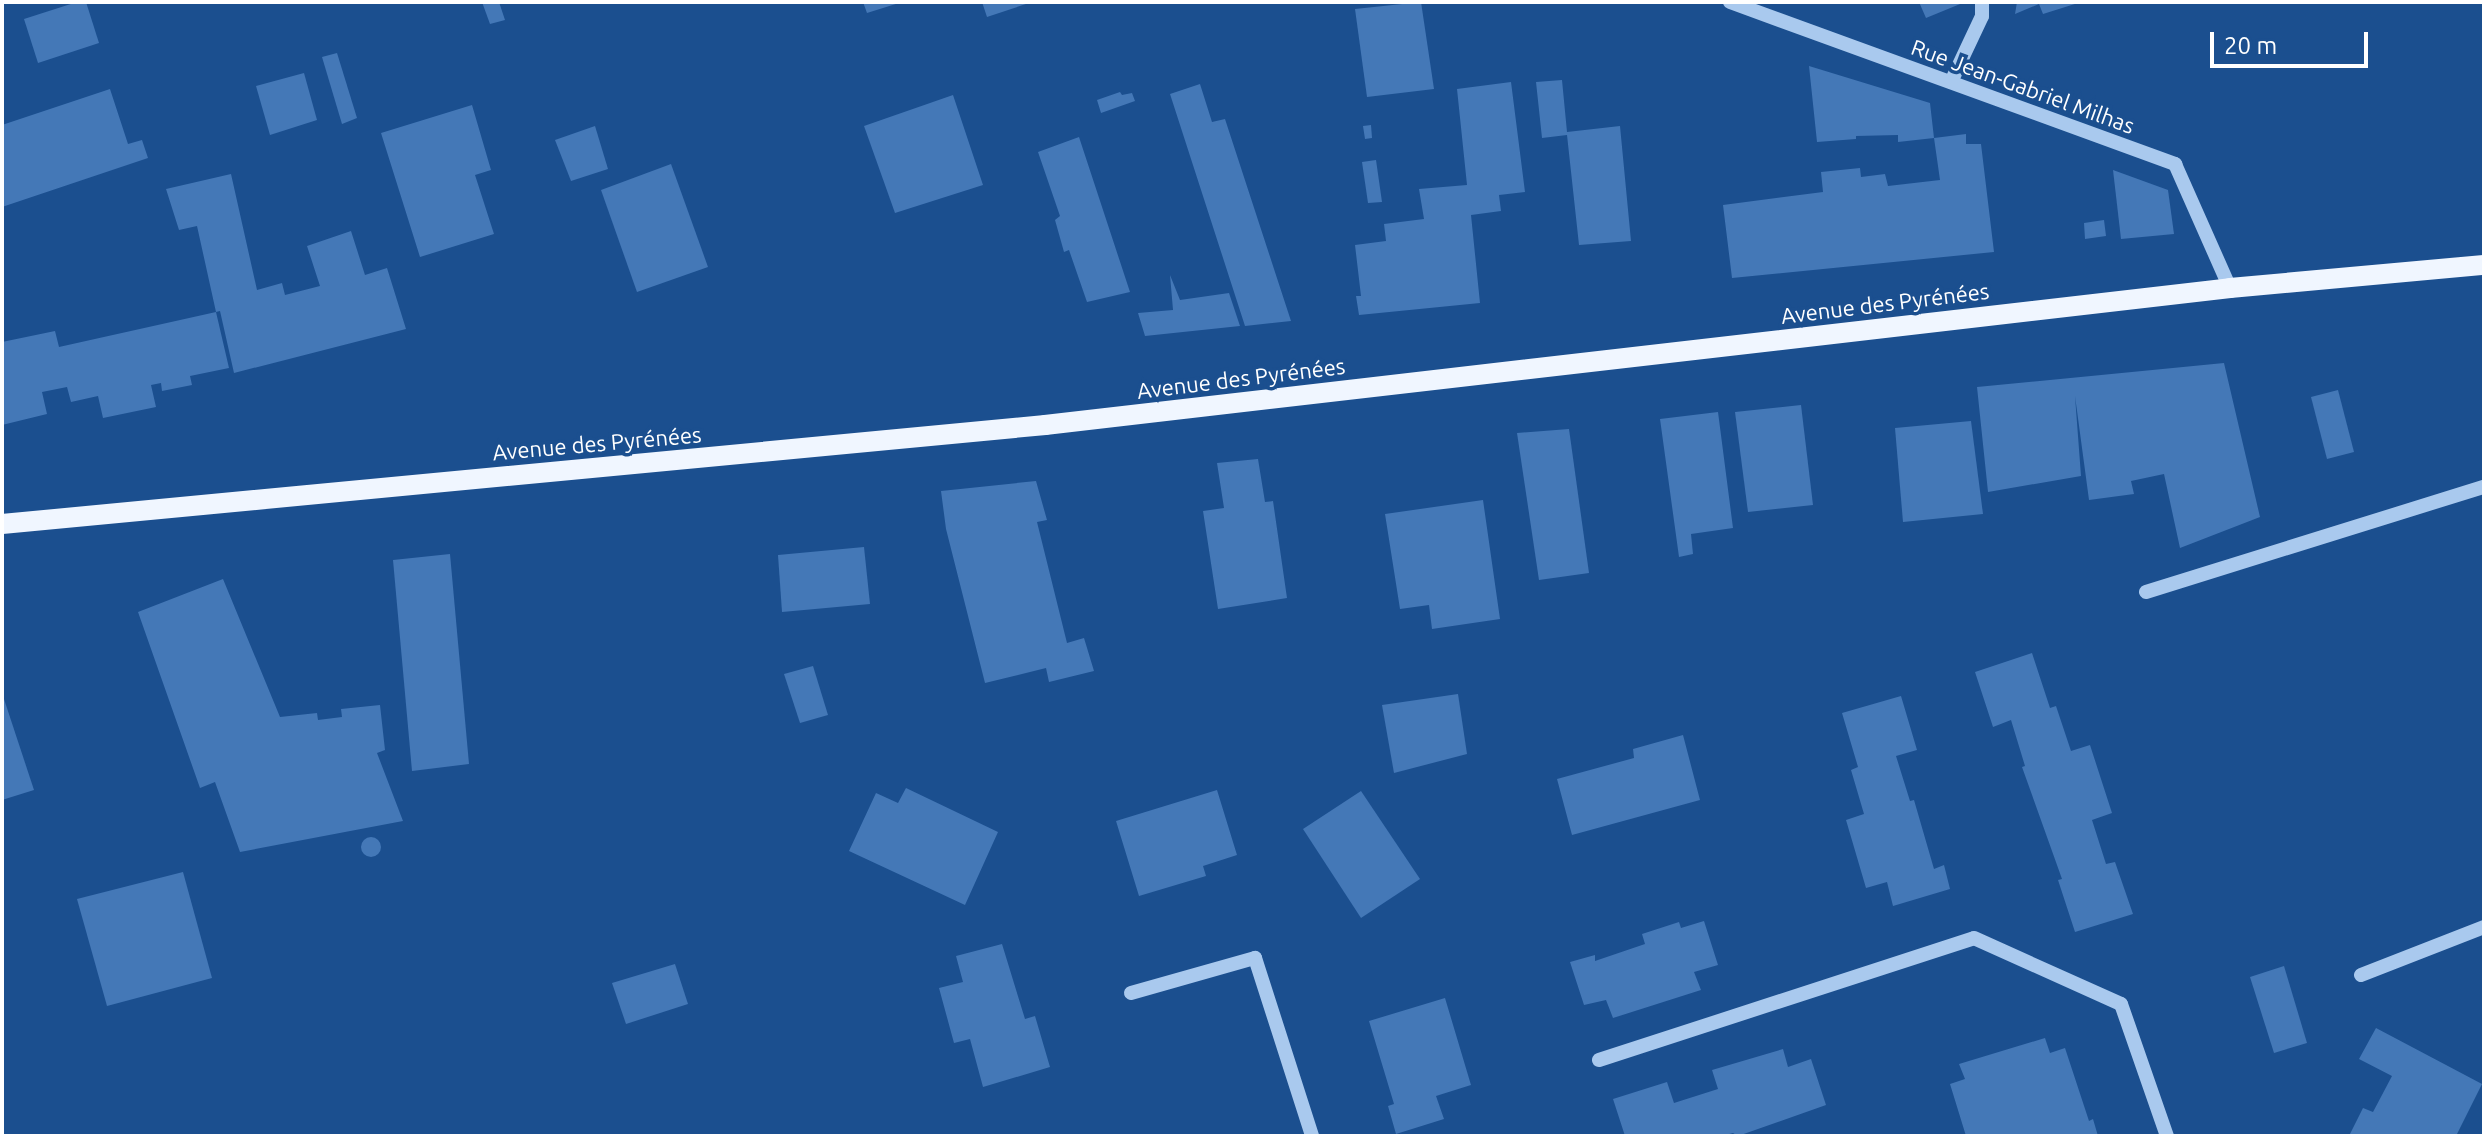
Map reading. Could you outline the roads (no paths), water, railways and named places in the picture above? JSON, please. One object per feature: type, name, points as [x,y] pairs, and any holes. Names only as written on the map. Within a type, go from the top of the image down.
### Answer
[{"type":"main road","name":"Avenue des Pyrénées","points":[[2,524],[1045,425],[2230,288],[2484,265]]},
{"type":"street","name":"Rue Jean-Gabriel Milhas","points":[[1730,2],[2175,164],[2230,288]]},
{"type":"street","points":[[1951,82],[1982,16],[1982,2]]},
{"type":"street","points":[[2146,592],[2484,487]]},
{"type":"street","points":[[2361,975],[2484,927]]},
{"type":"street","points":[[1599,1060],[1974,938],[2121,1004],[2167,1136]]},
{"type":"street","points":[[1131,993],[1255,958],[1312,1136]]}]
